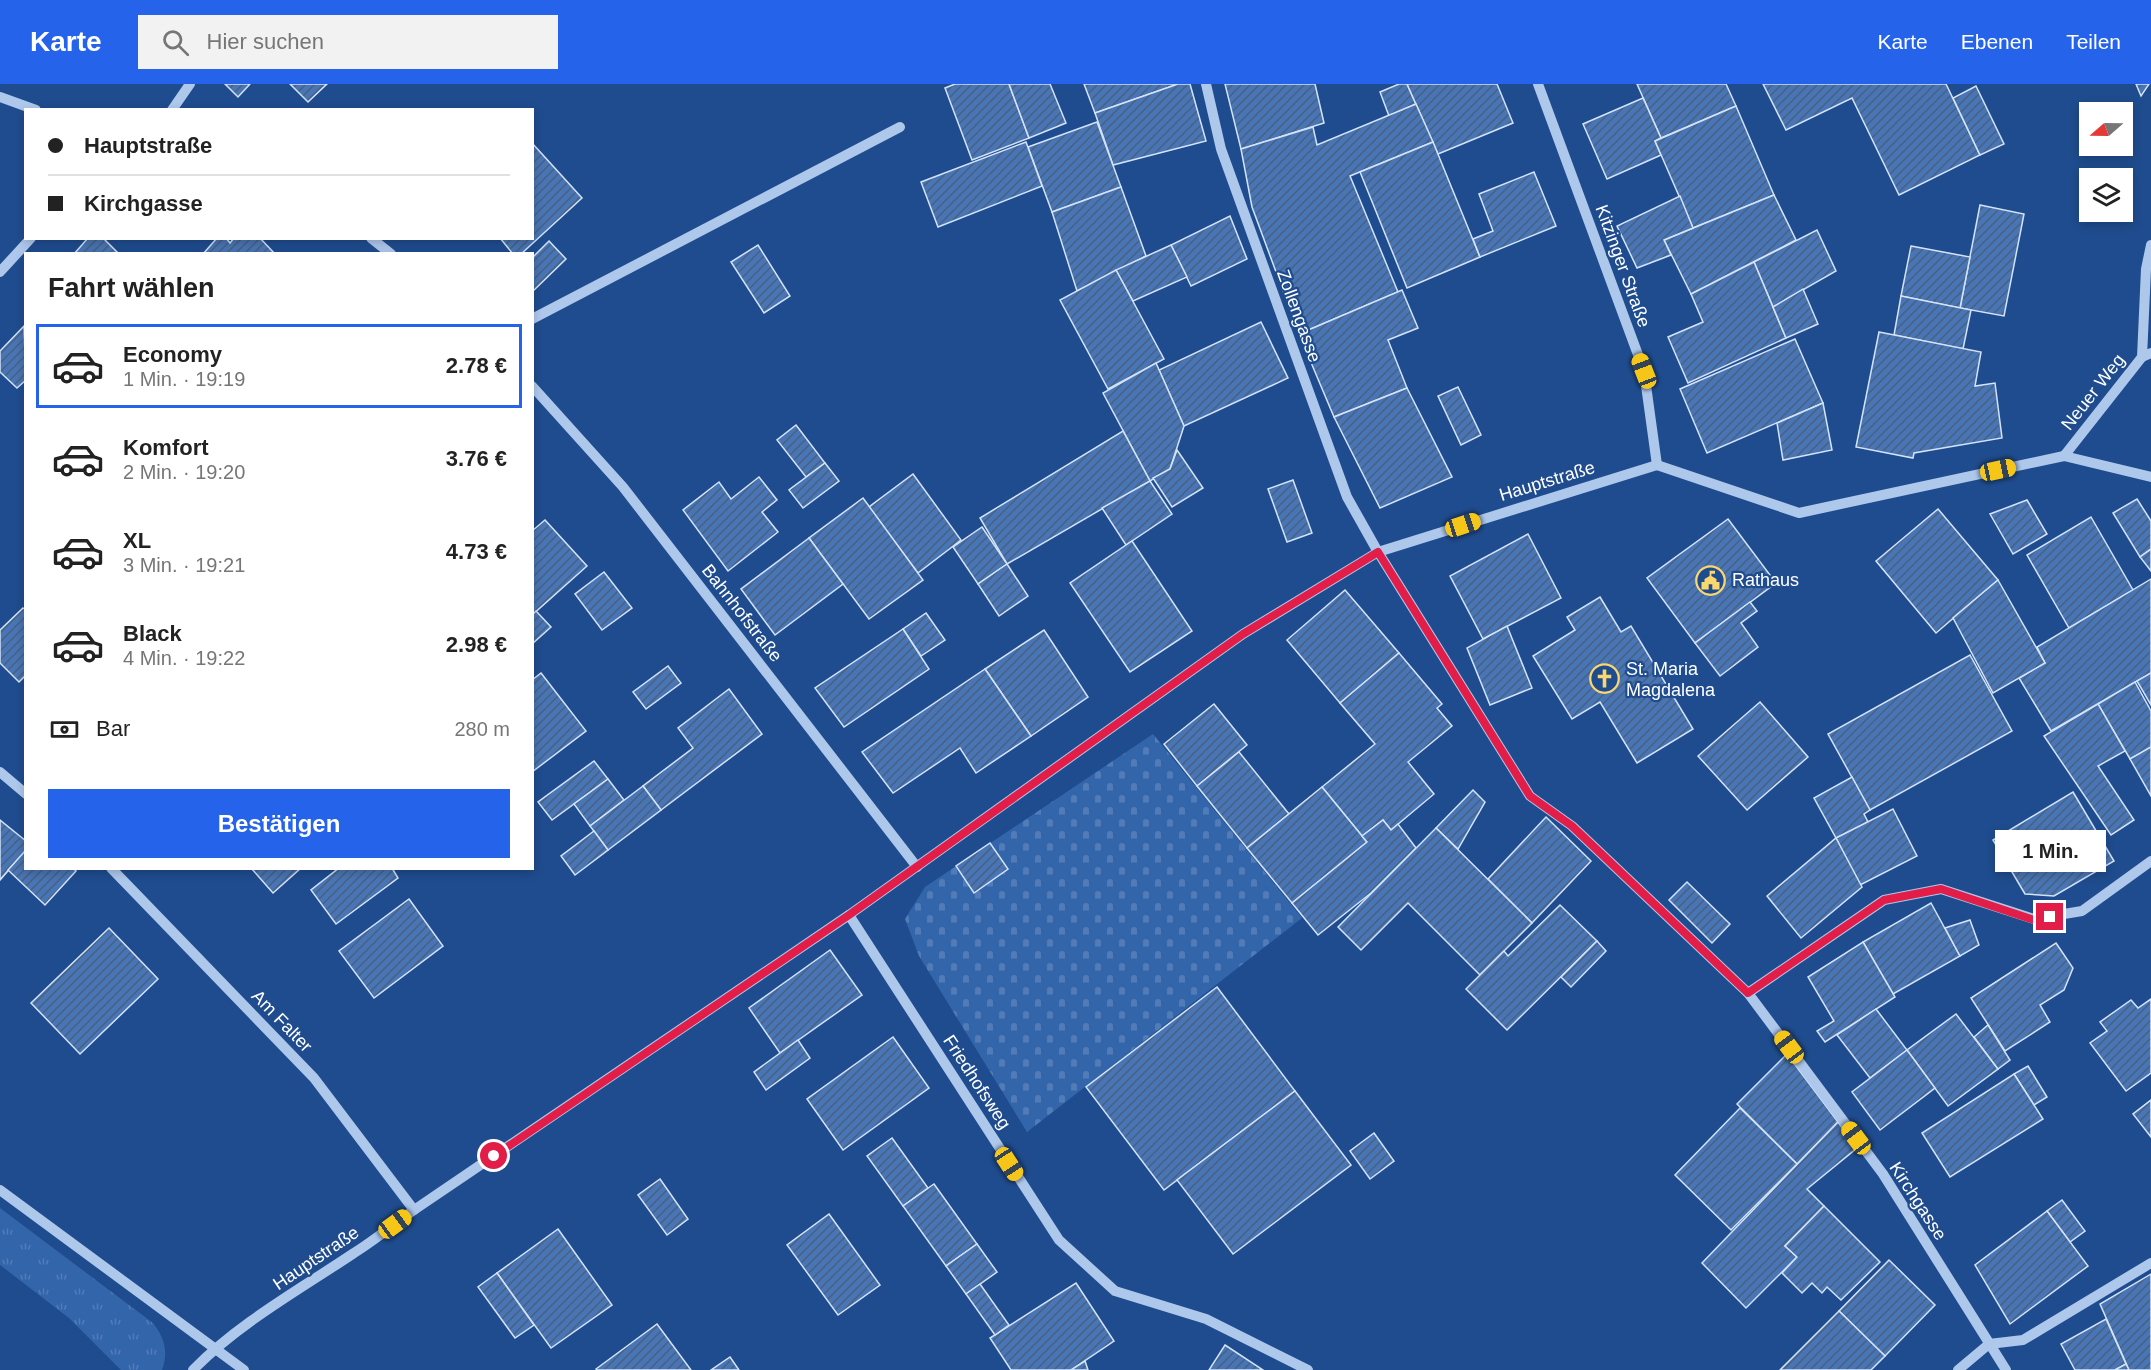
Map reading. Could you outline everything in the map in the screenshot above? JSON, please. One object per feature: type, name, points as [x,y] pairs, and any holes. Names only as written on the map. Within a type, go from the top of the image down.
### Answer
[{"type":"street","points":[[173,108],[190,84]]},
{"type":"street","name":"Zollengasse","points":[[1206,84],[1221,148],[1347,498],[1378,552]]},
{"type":"street","name":"Kitzinger Straße","points":[[1538,84],[1644,371],[1657,465]]},
{"type":"street","points":[[0,97],[30,108]]},
{"type":"street","points":[[534,318],[900,127]]},
{"type":"street","points":[[0,272],[29,240]]},
{"type":"street","points":[[374,240],[388,252]]},
{"type":"street","points":[[2147,355],[2146,269],[2151,245]]},
{"type":"street","name":"Neuer Weg","points":[[2064,456],[2147,355]]},
{"type":"street","name":"Bahnhofstraße","points":[[534,388],[623,487],[917,867]]},
{"type":"street","points":[[1657,465],[1799,513],[2064,456],[2151,477]]},
{"type":"street","name":"Hauptstraße","points":[[193,1370],[214,1348],[291,1294],[849,915],[1243,634],[1378,552],[1657,465]]},
{"type":"street","name":"Kirchgasse","points":[[1378,552],[1530,796],[1572,826],[1748,993],[1883,1174],[2006,1370]]},
{"type":"street","points":[[0,772],[24,792]]},
{"type":"street","points":[[1748,993],[1884,900],[1941,889],[2034,920],[2082,911],[2151,861]]},
{"type":"street","name":"Am Falter","points":[[113,870],[314,1078],[414,1210]]},
{"type":"street","name":"Friedhofsweg","points":[[849,915],[1059,1240],[1115,1291],[1206,1318],[1308,1370]]},
{"type":"street","points":[[0,1190],[244,1370]]},
{"type":"street","points":[[1958,1370],[1989,1344],[2024,1340],[2151,1263]]},
{"type":"green space","points":[[1153,734],[1302,918],[1027,1132],[919,956],[905,919],[925,887]]},
{"type":"green space","points":[[0,1208],[153,1323],[164,1345],[165,1357],[162,1370],[121,1370],[69,1318],[0,1265]]},
{"type":"building","points":[[225,84],[250,84],[238,97]]},
{"type":"building","points":[[290,84],[327,84],[308,102]]},
{"type":"building","points":[[955,84],[1009,84],[1029,138],[972,160],[945,88]]},
{"type":"building","points":[[1009,84],[1050,84],[1066,123],[1029,138]]},
{"type":"building","points":[[1084,84],[1178,84],[1095,113]]},
{"type":"building","points":[[1178,84],[1190,84],[1206,141],[1113,165],[1095,113]]},
{"type":"building","points":[[1225,84],[1315,84],[1324,123],[1241,149]]},
{"type":"building","points":[[1399,84],[1407,84],[1416,104],[1389,116],[1380,92]]},
{"type":"building","points":[[1407,84],[1497,84],[1513,123],[1438,154]]},
{"type":"building","points":[[1637,84],[1726,84],[1736,106],[1661,138]]},
{"type":"building","points":[[1763,84],[1946,84],[1980,155],[1899,195],[1852,98],[1786,130]]},
{"type":"building","points":[[2136,84],[2149,84],[2141,96]]},
{"type":"building","points":[[1976,86],[2004,144],[1980,155],[1953,98]]},
{"type":"building","points":[[1643,98],[1661,138],[1655,141],[1661,155],[1607,179],[1583,124]]},
{"type":"building","points":[[1416,104],[1433,142],[1350,176],[1398,292],[1299,334],[1252,207],[1241,149],[1313,127],[1317,145]]},
{"type":"building","points":[[1736,106],[1774,195],[1693,228],[1655,141]]},
{"type":"building","points":[[1097,122],[1121,187],[1052,212],[1028,147]]},
{"type":"building","points":[[1026,142],[1042,186],[938,227],[921,182]]},
{"type":"building","points":[[1433,142],[1480,257],[1407,288],[1360,172]]},
{"type":"building","points":[[534,145],[582,198],[523,252],[511,252],[502,240],[534,240]]},
{"type":"building","points":[[1534,172],[1556,226],[1480,257],[1473,239],[1493,231],[1479,194]]},
{"type":"building","points":[[1121,187],[1146,256],[1077,291],[1052,212]]},
{"type":"building","points":[[1774,195],[1796,240],[1691,294],[1664,240]]},
{"type":"building","points":[[1680,196],[1693,228],[1664,240],[1671,255],[1637,268],[1617,226]]},
{"type":"building","points":[[1980,205],[2024,214],[2004,316],[1960,308]]},
{"type":"building","points":[[1230,216],[1247,259],[1191,286],[1171,245]]},
{"type":"building","points":[[1817,230],[1836,271],[1773,307],[1754,262]]},
{"type":"building","points":[[86,240],[105,240],[117,252],[76,252]]},
{"type":"building","points":[[215,240],[228,240],[230,243],[232,240],[262,240],[273,252],[205,252]]},
{"type":"building","points":[[549,241],[566,259],[534,290],[534,256]]},
{"type":"building","points":[[758,245],[790,296],[764,313],[731,262]]},
{"type":"building","points":[[1171,245],[1187,277],[1133,301],[1116,270]]},
{"type":"building","points":[[1911,246],[1970,257],[1960,308],[1901,296]]},
{"type":"building","points":[[1754,262],[1786,338],[1688,383],[1668,337],[1703,322],[1691,294]]},
{"type":"building","points":[[1116,270],[1164,359],[1108,389],[1060,300]]},
{"type":"building","points":[[1803,289],[1818,324],[1786,338],[1773,307]]},
{"type":"building","points":[[1402,290],[1418,328],[1388,340],[1407,388],[1334,417],[1299,334]]},
{"type":"building","points":[[1901,296],[1971,310],[1963,349],[1894,335]]},
{"type":"building","points":[[1261,322],[1288,378],[1184,426],[1159,370]]},
{"type":"building","points":[[24,326],[24,382],[17,388],[0,372],[0,351]]},
{"type":"building","points":[[1879,332],[1981,352],[1975,386],[1995,383],[2002,438],[1914,453],[1913,458],[1856,447]]},
{"type":"building","points":[[1795,339],[1823,403],[1707,453],[1680,389]]},
{"type":"building","points":[[1156,363],[1184,426],[1170,469],[1150,481],[1103,393]]},
{"type":"building","points":[[1458,387],[1481,435],[1461,445],[1438,396]]},
{"type":"building","points":[[1407,388],[1452,477],[1380,508],[1334,417]]},
{"type":"building","points":[[1823,403],[1832,450],[1783,460],[1777,423]]},
{"type":"building","points":[[796,425],[825,463],[806,477],[777,440]]},
{"type":"building","points":[[1123,431],[1150,481],[1007,564],[980,518]]},
{"type":"building","points":[[1177,450],[1203,488],[1172,507],[1153,478],[1170,469]]},
{"type":"building","points":[[825,463],[839,481],[803,508],[789,490]]},
{"type":"building","points":[[913,474],[961,540],[918,573],[869,507]]},
{"type":"building","points":[[759,477],[777,500],[762,512],[778,532],[728,571],[683,510],[719,482],[731,499]]},
{"type":"building","points":[[1293,480],[1312,533],[1287,542],[1268,489]]},
{"type":"building","points":[[1150,481],[1172,514],[1126,545],[1102,508]]},
{"type":"building","points":[[863,498],[923,580],[869,619],[809,538]]},
{"type":"building","points":[[2137,499],[2151,521],[2151,549],[2140,557],[2113,513]]},
{"type":"building","points":[[2027,500],[2047,534],[2013,554],[1990,514]]},
{"type":"building","points":[[1938,509],[1998,580],[1936,633],[1876,561]]},
{"type":"building","points":[[2091,517],[2133,590],[2069,628],[2027,555]]},
{"type":"building","name":"Rathaus","points":[[1728,519],[1776,583],[1695,643],[1647,578]]},
{"type":"building","points":[[545,520],[587,566],[534,613],[534,529]]},
{"type":"building","points":[[982,527],[1007,564],[978,584],[953,547]]},
{"type":"building","points":[[1528,534],[1561,598],[1483,639],[1450,576]]},
{"type":"building","points":[[809,538],[843,584],[775,635],[741,589]]},
{"type":"building","points":[[1132,541],[1192,631],[1130,672],[1070,583]]},
{"type":"building","points":[[2151,549],[2151,571],[2140,557]]},
{"type":"building","points":[[1007,564],[1028,596],[999,616],[978,584]]},
{"type":"building","points":[[604,572],[632,608],[602,630],[575,594]]},
{"type":"building","points":[[2151,579],[2151,673],[2051,731],[2019,678],[2045,663],[2037,647]]},
{"type":"building","points":[[1998,580],[2045,663],[1993,693],[1953,618]]},
{"type":"building","points":[[1345,590],[1399,653],[1340,703],[1287,640]]},
{"type":"building","name":"St. Maria Magdalena","points":[[1600,597],[1621,632],[1631,626],[1693,729],[1637,763],[1600,702],[1572,719],[1533,656],[1575,630],[1567,617]]},
{"type":"building","points":[[1750,602],[1757,611],[1741,623],[1758,647],[1720,676],[1695,643]]},
{"type":"building","points":[[24,609],[24,677],[19,682],[0,663],[0,630]]},
{"type":"building","points":[[536,611],[551,627],[534,642],[534,613]]},
{"type":"building","points":[[926,613],[945,640],[921,656],[903,629]]},
{"type":"building","points":[[1507,626],[1532,688],[1490,705],[1467,648]]},
{"type":"building","points":[[903,629],[929,669],[844,727],[815,688]]},
{"type":"building","points":[[1044,630],[1088,697],[1031,736],[985,669]]},
{"type":"building","points":[[1399,653],[1442,704],[1437,708],[1452,726],[1408,762],[1434,794],[1391,830],[1383,820],[1362,836],[1322,787],[1375,744],[1340,703]]},
{"type":"building","points":[[1970,655],[2012,731],[1870,810],[1828,734]]},
{"type":"building","points":[[668,666],[681,683],[646,709],[633,692]]},
{"type":"building","points":[[985,669],[1031,736],[976,773],[960,748],[893,793],[862,752]]},
{"type":"building","points":[[541,673],[586,731],[534,770],[534,678]]},
{"type":"building","points":[[2151,673],[2151,705],[2137,681]]},
{"type":"building","points":[[2135,682],[2151,711],[2151,747],[2130,759],[2098,704]]},
{"type":"building","points":[[729,689],[762,734],[661,810],[643,786],[693,748],[678,728]]},
{"type":"building","points":[[1760,702],[1808,757],[1747,810],[1698,756]]},
{"type":"building","points":[[1214,704],[1247,745],[1197,786],[1164,744]]},
{"type":"building","points":[[2098,704],[2125,751],[2098,766],[2134,820],[2111,835],[2044,736]]},
{"type":"building","points":[[2151,747],[2151,796],[2130,759]]},
{"type":"building","points":[[1239,752],[1289,814],[1247,848],[1197,786]]},
{"type":"building","points":[[594,761],[608,779],[552,820],[538,802]]},
{"type":"building","points":[[1852,777],[1870,810],[1864,814],[1868,822],[1836,838],[1814,798]]},
{"type":"building","points":[[608,779],[624,800],[590,826],[574,804]]},
{"type":"building","points":[[643,786],[661,810],[608,850],[590,826]]},
{"type":"building","points":[[1322,787],[1367,842],[1292,903],[1247,848]]},
{"type":"building","points":[[1473,790],[1485,802],[1458,849],[1436,828]]},
{"type":"building","points":[[2073,792],[2114,861],[2054,896],[2025,894],[1993,840]]},
{"type":"building","points":[[1893,809],[1917,856],[1860,885],[1836,838]]},
{"type":"building","points":[[1546,817],[1591,861],[1532,923],[1488,879]]},
{"type":"building","points":[[0,820],[24,839],[24,852],[0,880]]},
{"type":"building","points":[[1383,820],[1391,830],[1398,824],[1416,848],[1371,893],[1318,935],[1292,903],[1367,842],[1362,836]]},
{"type":"building","points":[[1436,828],[1532,923],[1480,975],[1408,903],[1361,950],[1338,927]]},
{"type":"building","points":[[594,831],[608,850],[575,875],[561,856]]},
{"type":"building","points":[[1836,838],[1862,887],[1801,938],[1767,896]]},
{"type":"building","points":[[990,843],[1008,869],[974,893],[956,866]]},
{"type":"building","points":[[24,852],[24,870],[76,871],[45,905],[8,870]]},
{"type":"building","points":[[253,870],[299,870],[273,893]]},
{"type":"building","points":[[336,870],[393,870],[398,878],[336,924],[311,890]]},
{"type":"building","points":[[1687,882],[1730,924],[1712,943],[1669,900]]},
{"type":"building","points":[[409,899],[443,946],[374,998],[339,951]]},
{"type":"building","points":[[1931,903],[1960,956],[1893,994],[1863,942]]},
{"type":"building","points":[[1560,905],[1597,941],[1507,1030],[1466,989],[1504,951],[1508,956]]},
{"type":"building","points":[[1970,920],[1979,945],[1960,956],[1945,928]]},
{"type":"building","points":[[109,928],[158,979],[80,1054],[31,1003]]},
{"type":"building","points":[[1597,941],[1606,951],[1571,987],[1561,977]]},
{"type":"building","points":[[1863,942],[1895,997],[1825,1042],[1817,1031],[1834,1021],[1808,977]]},
{"type":"building","points":[[2056,943],[2073,968],[2064,990],[2040,1005],[2050,1022],[2005,1051],[1971,998]]},
{"type":"building","points":[[830,950],[862,995],[780,1053],[749,1008]]},
{"type":"building","points":[[1217,987],[1295,1091],[1164,1190],[1086,1087]]},
{"type":"building","points":[[2151,999],[2151,1073],[2126,1091],[2090,1043],[2107,1031],[2100,1022],[2131,1000],[2138,1008]]},
{"type":"building","points":[[1876,1009],[1907,1050],[1870,1078],[1837,1035]]},
{"type":"building","points":[[1956,1014],[1998,1069],[1948,1106],[1907,1050]]},
{"type":"building","points":[[1988,1025],[2010,1060],[1998,1069],[1974,1037]]},
{"type":"building","points":[[893,1037],[929,1088],[843,1150],[807,1099]]},
{"type":"building","points":[[798,1040],[810,1058],[766,1090],[754,1072]]},
{"type":"building","points":[[1907,1050],[1935,1088],[1880,1130],[1852,1092]]},
{"type":"building","points":[[1787,1054],[1838,1122],[1797,1164],[1737,1104]]},
{"type":"building","points":[[2028,1066],[2047,1097],[2034,1105],[2014,1074]]},
{"type":"building","points":[[2014,1074],[2043,1119],[1950,1177],[1922,1133]]},
{"type":"building","points":[[1295,1091],[1351,1165],[1233,1254],[1177,1180]]},
{"type":"building","points":[[2151,1100],[2151,1137],[2133,1114]]},
{"type":"building","points":[[1740,1108],[1797,1164],[1731,1230],[1675,1175]]},
{"type":"building","points":[[1838,1122],[1857,1148],[1807,1189],[1824,1206],[1785,1246],[1797,1257],[1746,1308],[1702,1263]]},
{"type":"building","points":[[1374,1133],[1394,1161],[1370,1179],[1350,1151]]},
{"type":"building","points":[[892,1138],[928,1188],[903,1206],[867,1156]]},
{"type":"building","points":[[660,1179],[688,1219],[667,1235],[638,1195]]},
{"type":"building","points":[[934,1184],[977,1244],[946,1266],[903,1206]]},
{"type":"building","points":[[2062,1200],[2085,1231],[2070,1242],[2047,1211]]},
{"type":"building","points":[[1824,1206],[1880,1262],[1841,1300],[1827,1287],[1822,1293],[1812,1283],[1802,1293],[1782,1273],[1797,1257],[1785,1246]]},
{"type":"building","points":[[2047,1211],[2088,1266],[2010,1324],[1975,1265]]},
{"type":"building","points":[[829,1214],[880,1285],[838,1315],[787,1245]]},
{"type":"building","points":[[558,1229],[612,1305],[551,1348],[497,1273]]},
{"type":"building","points":[[977,1244],[997,1272],[966,1294],[946,1266]]},
{"type":"building","points":[[1889,1260],[1935,1305],[1885,1356],[1839,1311]]},
{"type":"building","points":[[497,1273],[534,1325],[515,1338],[478,1287]]},
{"type":"building","points":[[2151,1274],[2151,1370],[2129,1370],[2100,1304]]},
{"type":"building","points":[[1076,1283],[1114,1341],[1071,1370],[1011,1370],[990,1338]]},
{"type":"building","points":[[980,1284],[1009,1325],[995,1335],[966,1294]]},
{"type":"building","points":[[1839,1311],[1885,1356],[1871,1370],[1780,1370]]},
{"type":"building","points":[[2106,1319],[2126,1364],[2115,1370],[2075,1370],[2061,1344]]},
{"type":"building","points":[[657,1324],[691,1370],[596,1369]]},
{"type":"building","points":[[1225,1345],[1263,1370],[1209,1370]]},
{"type":"building","points":[[730,1357],[739,1370],[711,1370]]},
{"type":"building","points":[[1085,1361],[1088,1370],[1071,1370]]},
{"type":"building","points":[[2126,1364],[2129,1370],[2115,1370]]},
{"type":"place","name":"Rathaus","points":[[1711,580]]},
{"type":"place","name":"St. Maria Magdalena","points":[[1605,679]]},
{"type":"route","points":[[494,1156],[849,915],[1243,634],[1378,552],[1530,796],[1572,826],[1748,993],[1884,900],[1941,889],[2034,920],[2050,917]]}]
